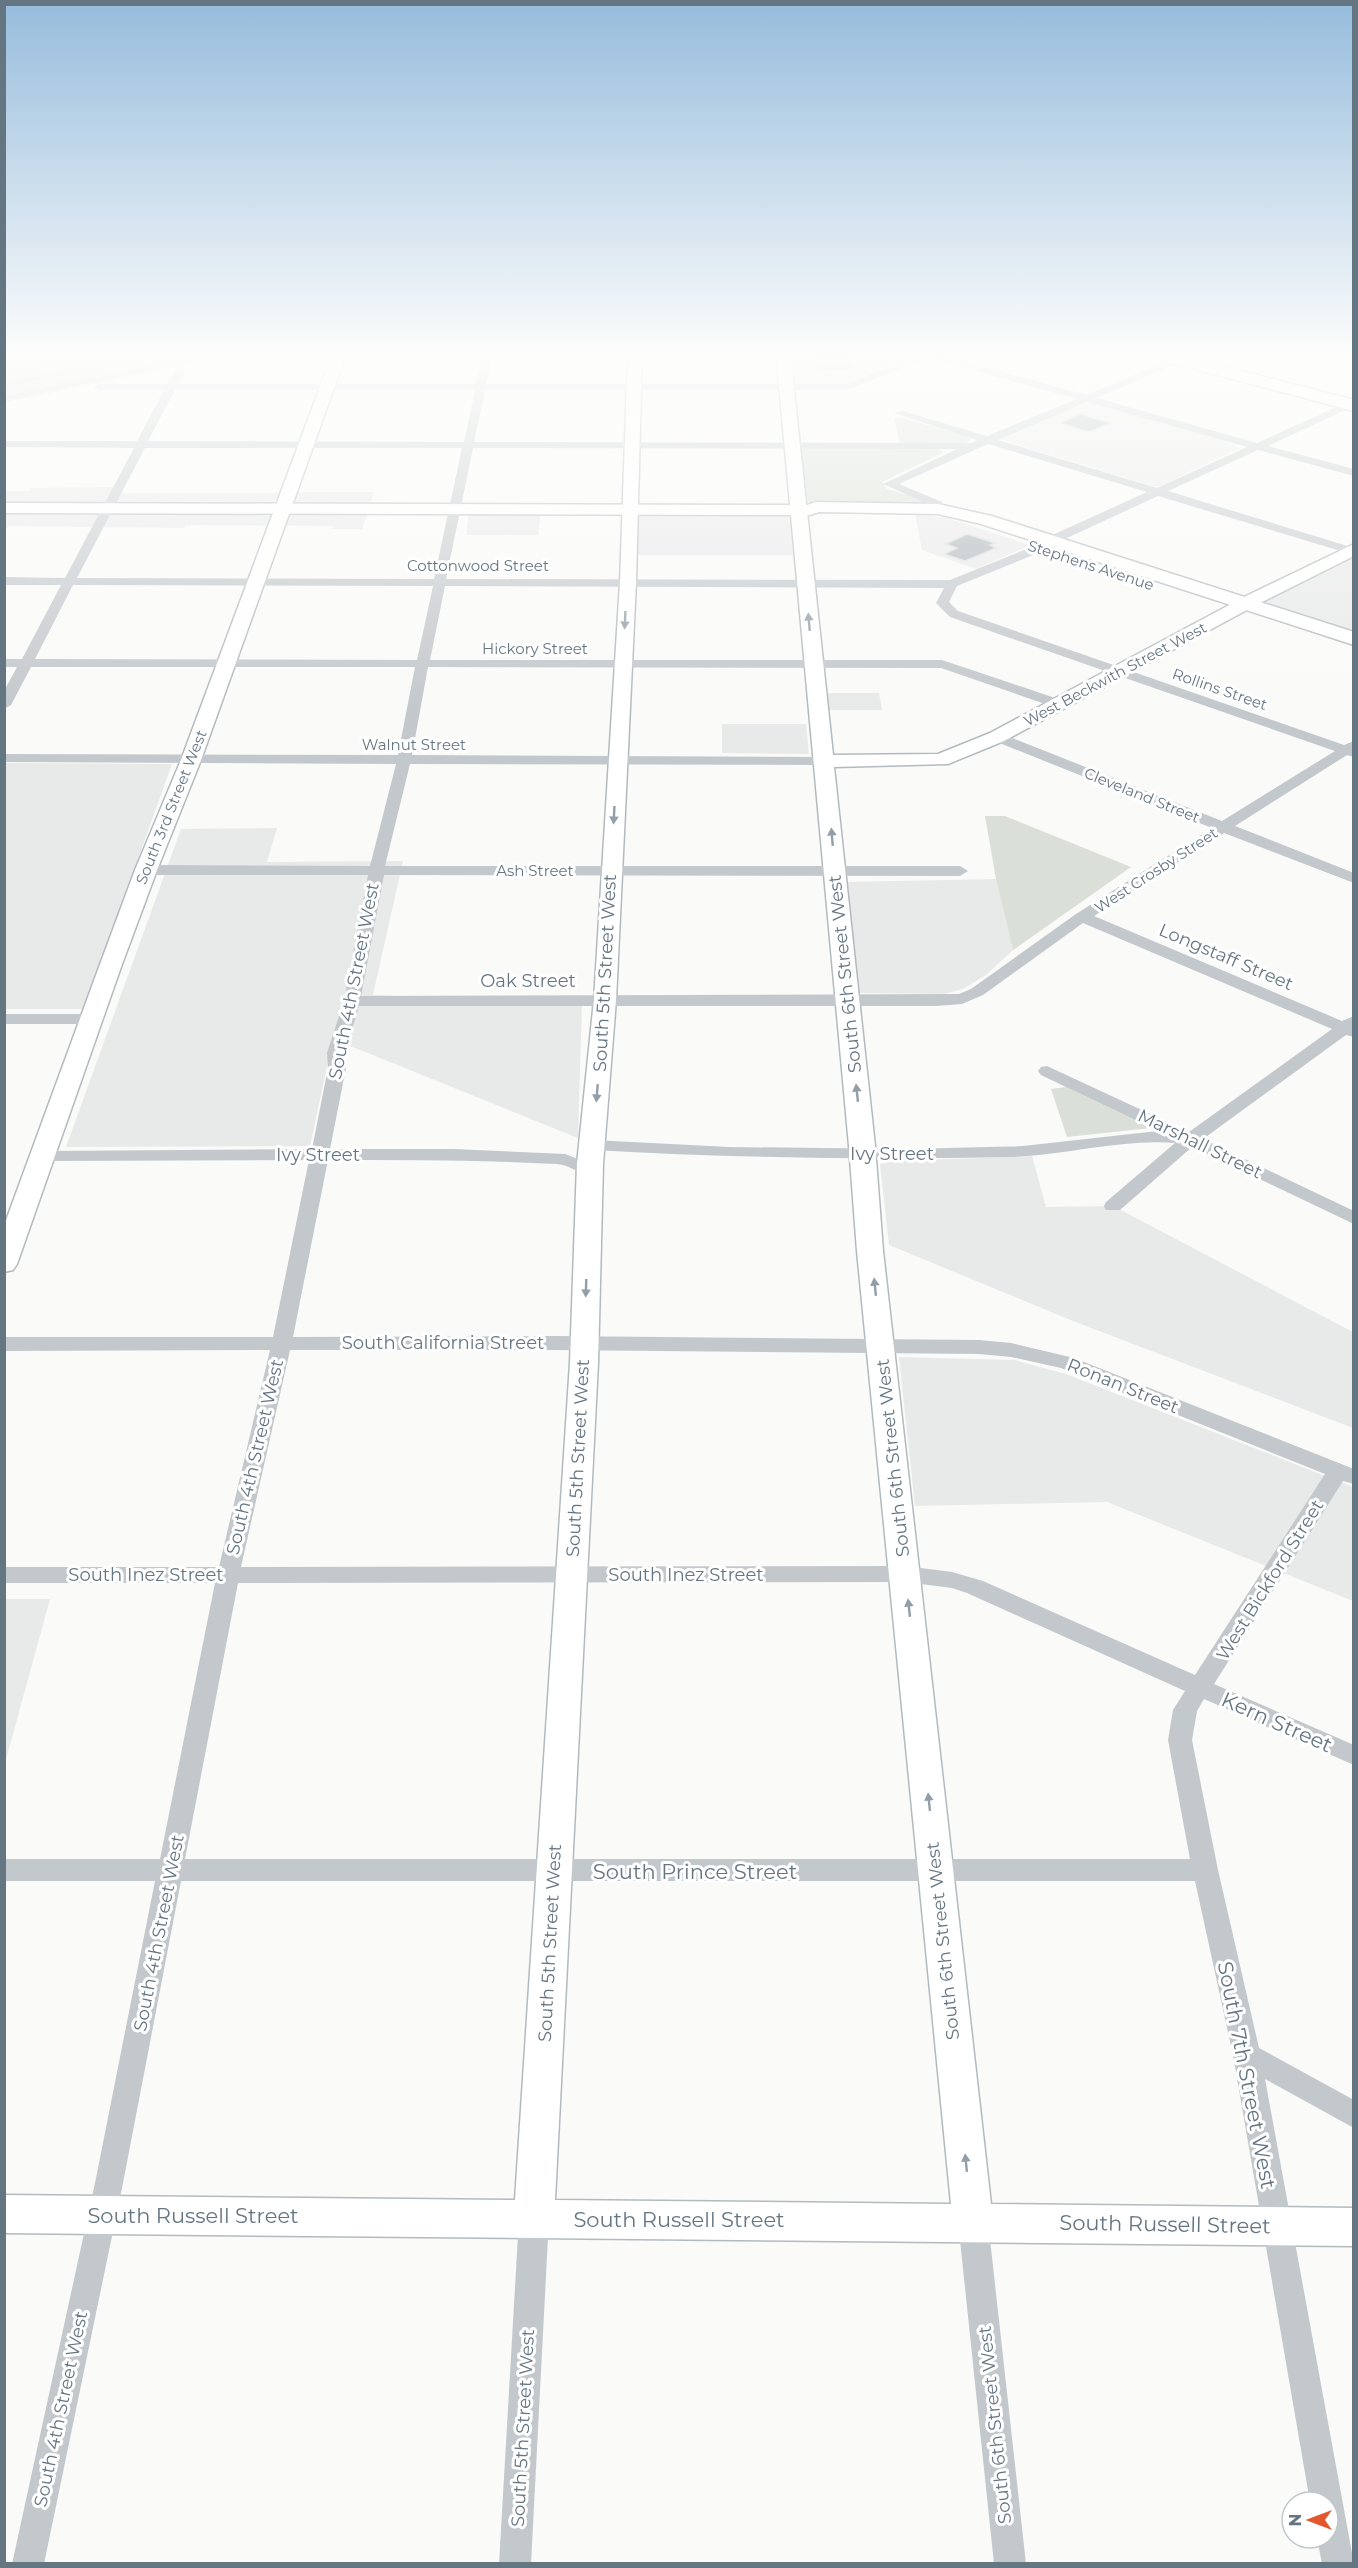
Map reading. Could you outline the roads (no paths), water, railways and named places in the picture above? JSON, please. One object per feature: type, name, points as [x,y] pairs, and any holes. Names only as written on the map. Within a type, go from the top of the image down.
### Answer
[{"type":"main road","name":"Stephens Avenue","points":[[804,510],[816,507],[938,509],[986,520],[1045,544]]},
{"type":"main road","points":[[4,508],[804,510]]},
{"type":"main road","name":"Stephens Avenue","points":[[804,510],[817,513],[910,513],[950,518],[1045,544],[1239,608],[1353,649]]},
{"type":"main road","name":"Stephens Avenue","points":[[1239,608],[1353,639]]},
{"type":"street","points":[[4,705],[128,472]]},
{"type":"street","name":"South 3rd Street West","points":[[4,1264],[9,1237],[43,1156],[91,1019],[146,870],[191,760],[295,472]]},
{"type":"street","name":"South 4th Street West","points":[[28,2564],[172,1870],[228,1575],[281,1344],[337,1068],[336,1053],[352,1001],[377,869],[404,761],[463,472]]},
{"type":"street","name":"South 5th Street West","points":[[515,2564],[572,1575],[591,1157],[605,1000],[628,582],[631,472]]},
{"type":"street","name":"South 6th Street West","points":[[798,472],[804,510],[805,582],[863,1154],[870,1251],[1010,2564]]},
{"type":"street","name":"Stephens Avenue","points":[[916,472],[889,484],[938,504],[938,509]]},
{"type":"street","points":[[1092,472],[1352,551]]},
{"type":"street","points":[[952,584],[1045,544],[1200,472]]},
{"type":"street","name":"West Beckwith Street West","points":[[824,761],[940,760],[996,737],[1239,608],[1352,551]]},
{"type":"street","name":"Cottonwood Street","points":[[4,581],[952,584]]},
{"type":"street","name":"Rollins Street","points":[[952,584],[942,603],[954,614],[1350,750]]},
{"type":"street","name":"Hickory Street","points":[[4,663],[942,664],[1059,704]]},
{"type":"street","name":"Cleveland Street","points":[[996,737],[1353,879]]},
{"type":"street","name":"West Crosby Street","points":[[962,999],[977,992],[1082,917],[1223,827],[1350,750]]},
{"type":"street","name":"Walnut Street","points":[[4,758],[824,761]]},
{"type":"street","name":"Ash Street","points":[[146,870],[960,871]]},
{"type":"street","name":"Longstaff Street","points":[[1082,917],[1350,1027]]},
{"type":"street","name":"Oak Street","points":[[352,1001],[936,1001],[962,999]]},
{"type":"street","points":[[4,1019],[91,1019]]},
{"type":"street","points":[[1113,1206],[1191,1139],[1350,1027]]},
{"type":"street","name":"Marshall Street","points":[[1047,1071],[1353,1218]]},
{"type":"street","name":"Ivy Street","points":[[43,1156],[453,1154],[565,1159],[729,1152],[992,1153],[1152,1136],[1191,1139]]},
{"type":"street","name":"South California Street","points":[[4,1344],[881,1346]]},
{"type":"street","name":"Ronan Street","points":[[881,1346],[979,1347],[1035,1354],[1067,1363],[1346,1474]]},
{"type":"street","name":"West Bickford Street","points":[[1200,1689],[1346,1474]]},
{"type":"street","name":"South Inez Street","points":[[4,1575],[905,1574],[952,1580],[975,1587],[1200,1689]]},
{"type":"street","name":"Kern Street","points":[[1200,1689],[1353,1756]]},
{"type":"street","name":"South 7th Street West","points":[[1200,1689],[1185,1710],[1180,1740],[1205,1870],[1247,2055],[1324,2490]]},
{"type":"street","name":"South Prince Street","points":[[4,1870],[555,1872],[936,1869],[1205,1870]]},
{"type":"street","points":[[1247,2055],[1353,2115]]},
{"type":"street","name":"South Russell Street","points":[[4,2214],[1353,2227]]}]
